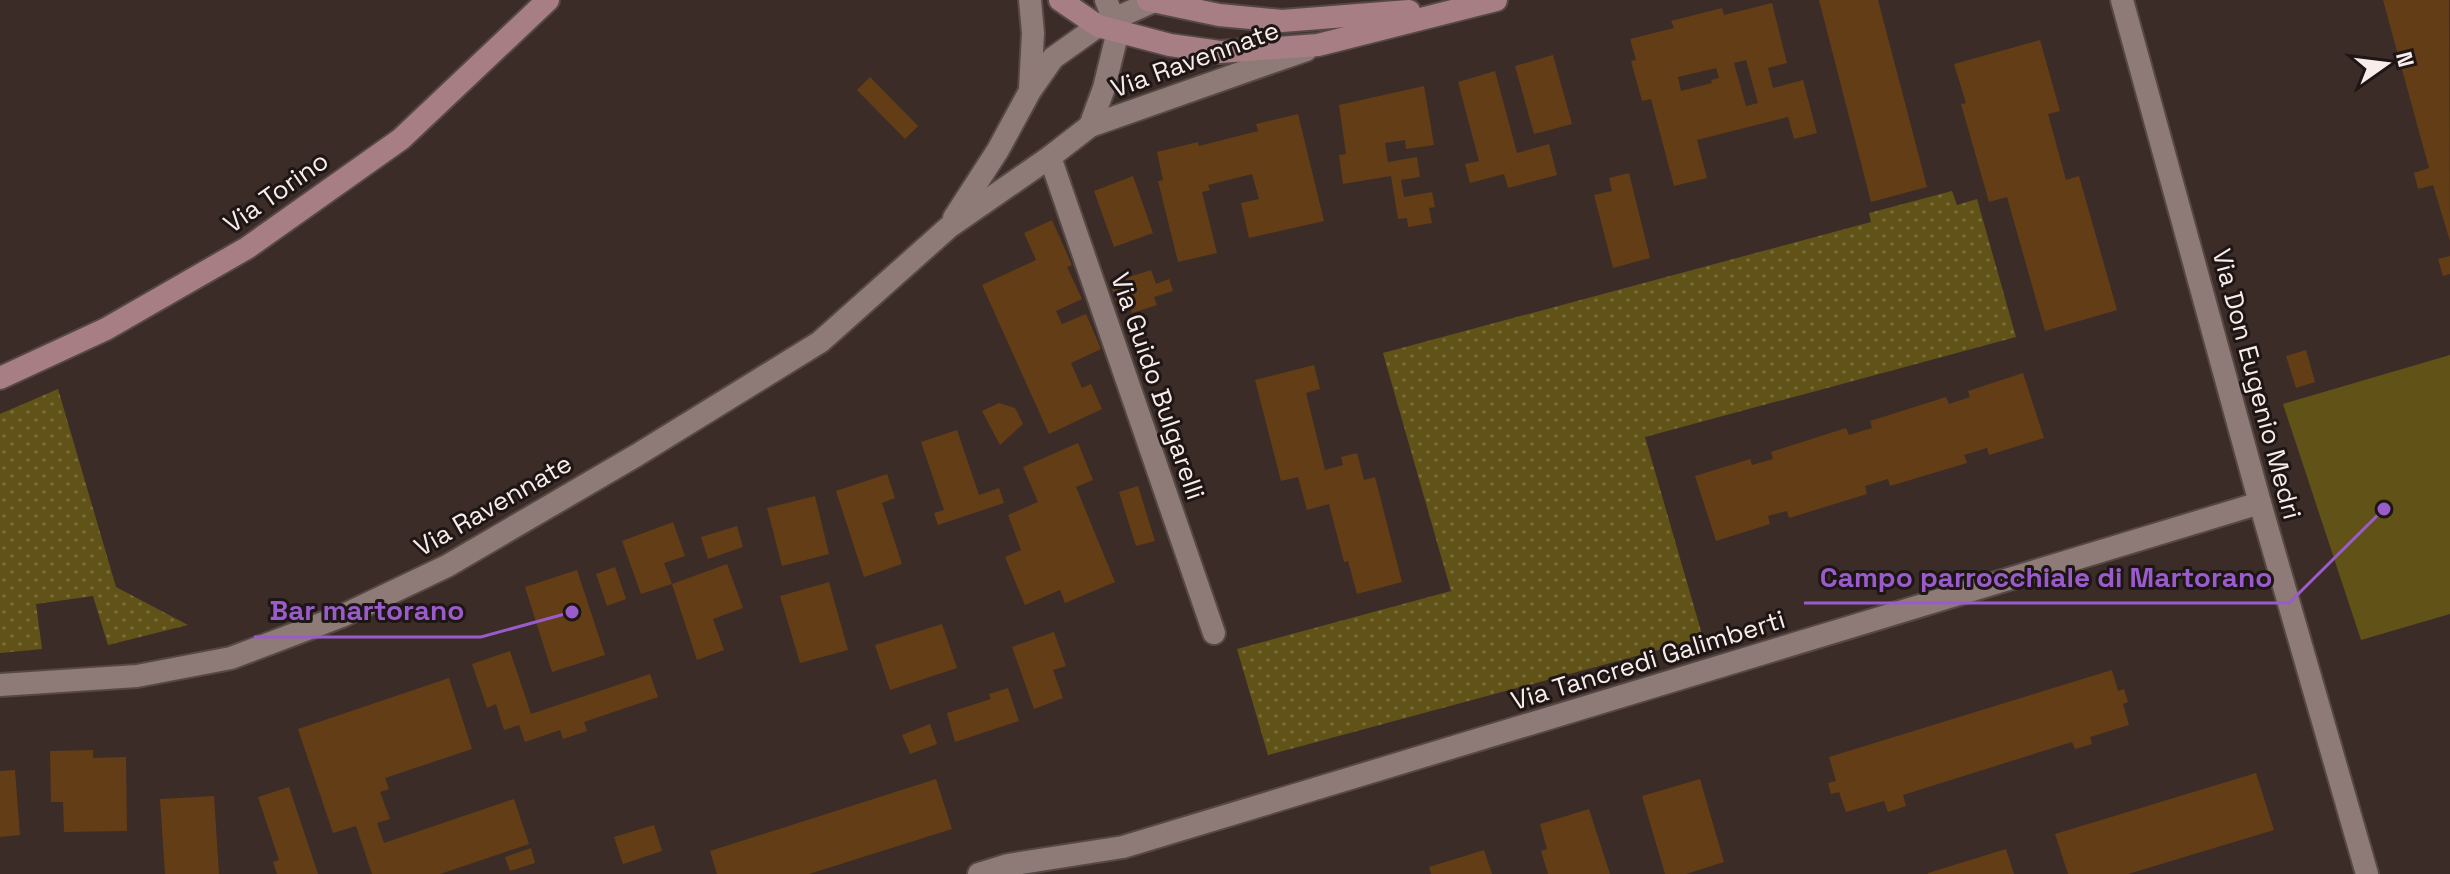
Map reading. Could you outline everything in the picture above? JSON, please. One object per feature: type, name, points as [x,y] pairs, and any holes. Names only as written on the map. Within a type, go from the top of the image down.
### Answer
[{"type":"main road","name":"Via Torino","points":[[0,378],[106,329],[247,248],[401,139],[548,0]]},
{"type":"main road","name":"Via Ravennate","points":[[1060,0],[1170,45],[1220,52],[1318,45],[1496,0]]},
{"type":"main road","name":"Via Ravennate","points":[[1150,1],[1219,15],[1282,21],[1467,7]]},
{"type":"street","name":"Via Ravennate","points":[[1030,0],[1033,33],[1030,91]]},
{"type":"street","name":"Via Don Eugenio Medri","points":[[2122,0],[2260,503],[2367,874]]},
{"type":"street","name":"Via Ravennate","points":[[949,227],[1053,58],[1109,19],[1150,1]]},
{"type":"street","name":"Via Ravennate","points":[[1090,126],[1104,88],[1109,19]]},
{"type":"street","name":"Via Ravennate","points":[[0,685],[137,676],[231,658],[342,616],[447,566],[637,455],[820,342],[949,227],[1090,126],[1318,45]]},
{"type":"street","name":"Via Guido Bulgarelli","points":[[1050,157],[1214,633]]},
{"type":"street","name":"Via Tancredi Galimberti","points":[[979,874],[1008,865],[1123,847],[2260,503]]},
{"type":"shaded area","points":[[1952,191],[1957,205],[1977,199],[2016,337],[1645,437],[1703,638],[1268,755],[1237,649],[1451,591],[1383,353],[1871,222],[1869,213]]},
{"type":"shaded area","points":[[2450,355],[2450,614],[2361,640],[2283,404]]},
{"type":"shaded area","points":[[58,389],[116,587],[188,625],[108,645],[93,596],[36,604],[42,649],[0,653],[0,414]]},
{"type":"building","points":[[1819,0],[1878,0],[1927,187],[1871,202]]},
{"type":"building","points":[[2383,0],[2449,0],[2450,241],[2433,185],[2418,189],[2414,173],[2429,168]]},
{"type":"building","points":[[1772,3],[1787,63],[1768,68],[1773,88],[1803,80],[1817,133],[1794,139],[1788,117],[1697,140],[1707,178],[1674,186],[1651,99],[1642,101],[1631,61],[1636,60],[1630,39],[1674,28],[1671,21],[1722,8],[1724,15]],"holes":[[[1746,60],[1758,103],[1746,106],[1734,63]],[[1716,68],[1719,78],[1711,80],[1712,83],[1681,91],[1678,77]]]},
{"type":"building","points":[[2040,40],[2060,111],[2048,114],[2066,180],[2079,176],[2117,310],[2045,331],[2007,197],[1989,202],[1961,104],[1966,103],[1954,64]]},
{"type":"building","points":[[1553,55],[1572,124],[1534,134],[1515,66]]},
{"type":"building","points":[[1495,71],[1517,153],[1549,144],[1557,175],[1508,188],[1504,174],[1470,183],[1465,164],[1479,161],[1458,82]]},
{"type":"building","points":[[870,77],[918,126],[905,139],[857,90]]},
{"type":"building","points":[[1424,86],[1434,145],[1406,149],[1405,140],[1385,143],[1388,162],[1417,157],[1420,177],[1401,180],[1404,197],[1432,192],[1435,207],[1429,208],[1432,223],[1408,227],[1407,218],[1398,219],[1391,176],[1343,184],[1339,155],[1346,154],[1339,105]]},
{"type":"building","points":[[1298,114],[1324,221],[1249,238],[1241,203],[1259,199],[1252,174],[1208,185],[1210,190],[1202,192],[1217,253],[1178,262],[1158,181],[1163,180],[1157,152],[1198,142],[1199,146],[1258,131],[1256,124]]},
{"type":"building","points":[[1629,173],[1650,258],[1613,268],[1594,195],[1612,191],[1609,178]]},
{"type":"building","points":[[1133,176],[1153,233],[1114,247],[1094,191]]},
{"type":"building","points":[[1052,220],[1072,265],[1067,267],[1082,299],[1056,311],[1062,324],[1086,314],[1101,349],[1071,363],[1082,388],[1091,384],[1102,409],[1049,434],[982,285],[1036,260],[1024,233]]},
{"type":"building","points":[[2450,256],[2450,274],[2443,276],[2438,259]]},
{"type":"building","points":[[1151,270],[1156,284],[1169,279],[1173,291],[1154,297],[1157,305],[1132,313],[1128,300],[1117,304],[1110,283]]},
{"type":"building","points":[[2306,350],[2315,382],[2296,388],[2286,356]]},
{"type":"building","points":[[1314,365],[1320,389],[1306,393],[1325,470],[1343,465],[1341,457],[1357,453],[1364,480],[1375,477],[1402,582],[1357,594],[1348,561],[1344,562],[1329,504],[1307,510],[1298,477],[1281,481],[1255,380]]},
{"type":"building","points":[[2023,373],[2044,438],[1989,455],[1987,448],[1964,455],[1967,463],[1890,486],[1888,479],[1865,486],[1867,494],[1789,518],[1787,511],[1768,516],[1770,524],[1716,541],[1695,476],[1750,459],[1752,465],[1773,459],[1771,452],[1846,428],[1849,435],[1872,428],[1870,421],[1946,397],[1949,404],[1970,397],[1968,391]]},
{"type":"building","points":[[999,403],[1015,408],[1023,424],[1000,445],[982,411]]},
{"type":"building","points":[[957,430],[979,495],[999,488],[1004,503],[938,525],[934,513],[944,510],[921,442]]},
{"type":"building","points":[[1078,443],[1093,480],[1076,487],[1115,582],[1065,603],[1060,590],[1025,605],[1005,557],[1021,550],[1008,515],[1038,502],[1023,467]]},
{"type":"building","points":[[887,474],[895,498],[882,503],[902,564],[864,577],[836,491]]},
{"type":"building","points":[[1138,486],[1155,541],[1136,546],[1119,492]]},
{"type":"building","points":[[815,496],[829,554],[782,566],[767,508]]},
{"type":"building","points":[[673,522],[685,556],[664,563],[672,584],[641,594],[622,541]]},
{"type":"building","points":[[737,526],[743,547],[708,559],[701,537]]},
{"type":"building","points":[[727,564],[743,608],[713,619],[724,650],[697,660],[672,584]]},
{"type":"building","points":[[615,567],[626,599],[607,606],[596,574]]},
{"type":"building","points":[[577,570],[605,655],[552,672],[525,587]]},
{"type":"building","points":[[829,582],[848,650],[800,663],[780,596]]},
{"type":"building","points":[[942,624],[957,668],[890,690],[875,645]]},
{"type":"building","points":[[1054,632],[1066,666],[1053,670],[1063,698],[1034,709],[1012,647]]},
{"type":"building","points":[[510,651],[531,714],[650,674],[658,697],[584,722],[587,731],[563,739],[560,730],[525,742],[519,725],[504,730],[496,704],[487,708],[472,664]]},
{"type":"building","points":[[2112,670],[2118,691],[2124,689],[2128,702],[2123,704],[2129,725],[2090,737],[2092,744],[2075,749],[2072,742],[1903,795],[1906,806],[1888,812],[1884,801],[1846,812],[1839,792],[1831,794],[1828,783],[1836,781],[1829,757]]},
{"type":"building","points":[[449,678],[472,749],[385,778],[389,789],[380,792],[390,819],[377,823],[384,843],[514,799],[529,844],[440,874],[372,874],[356,826],[333,833],[298,729]]},
{"type":"building","points":[[1008,688],[1019,721],[955,742],[947,713],[991,699],[989,694]]},
{"type":"building","points":[[930,724],[937,744],[910,754],[902,735]]},
{"type":"building","points":[[93,750],[93,758],[126,757],[127,831],[64,832],[63,802],[51,802],[50,751]]},
{"type":"building","points":[[15,770],[20,835],[0,837],[0,771]]},
{"type":"building","points":[[2256,773],[2274,830],[2128,874],[2068,874],[2055,834]]},
{"type":"building","points":[[936,779],[952,829],[809,874],[717,874],[710,851]]},
{"type":"building","points":[[1700,779],[1724,862],[1686,874],[1665,874],[1642,796]]},
{"type":"building","points":[[289,787],[318,874],[277,874],[273,862],[279,860],[258,797]]},
{"type":"building","points":[[214,796],[219,874],[165,874],[160,799]]},
{"type":"building","points":[[1589,809],[1610,874],[1548,874],[1541,851],[1547,849],[1540,824]]},
{"type":"building","points":[[654,825],[662,851],[623,864],[614,837]]},
{"type":"building","points":[[531,848],[535,863],[510,871],[505,857]]},
{"type":"building","points":[[2006,849],[2014,874],[1928,874],[1928,873]]},
{"type":"building","points":[[1484,850],[1492,874],[1431,874],[1429,867]]},
{"type":"place","name":"Campo parrocchiale di Martorano","points":[[2384,509]]},
{"type":"place","name":"Bar martorano","points":[[572,612]]}]
